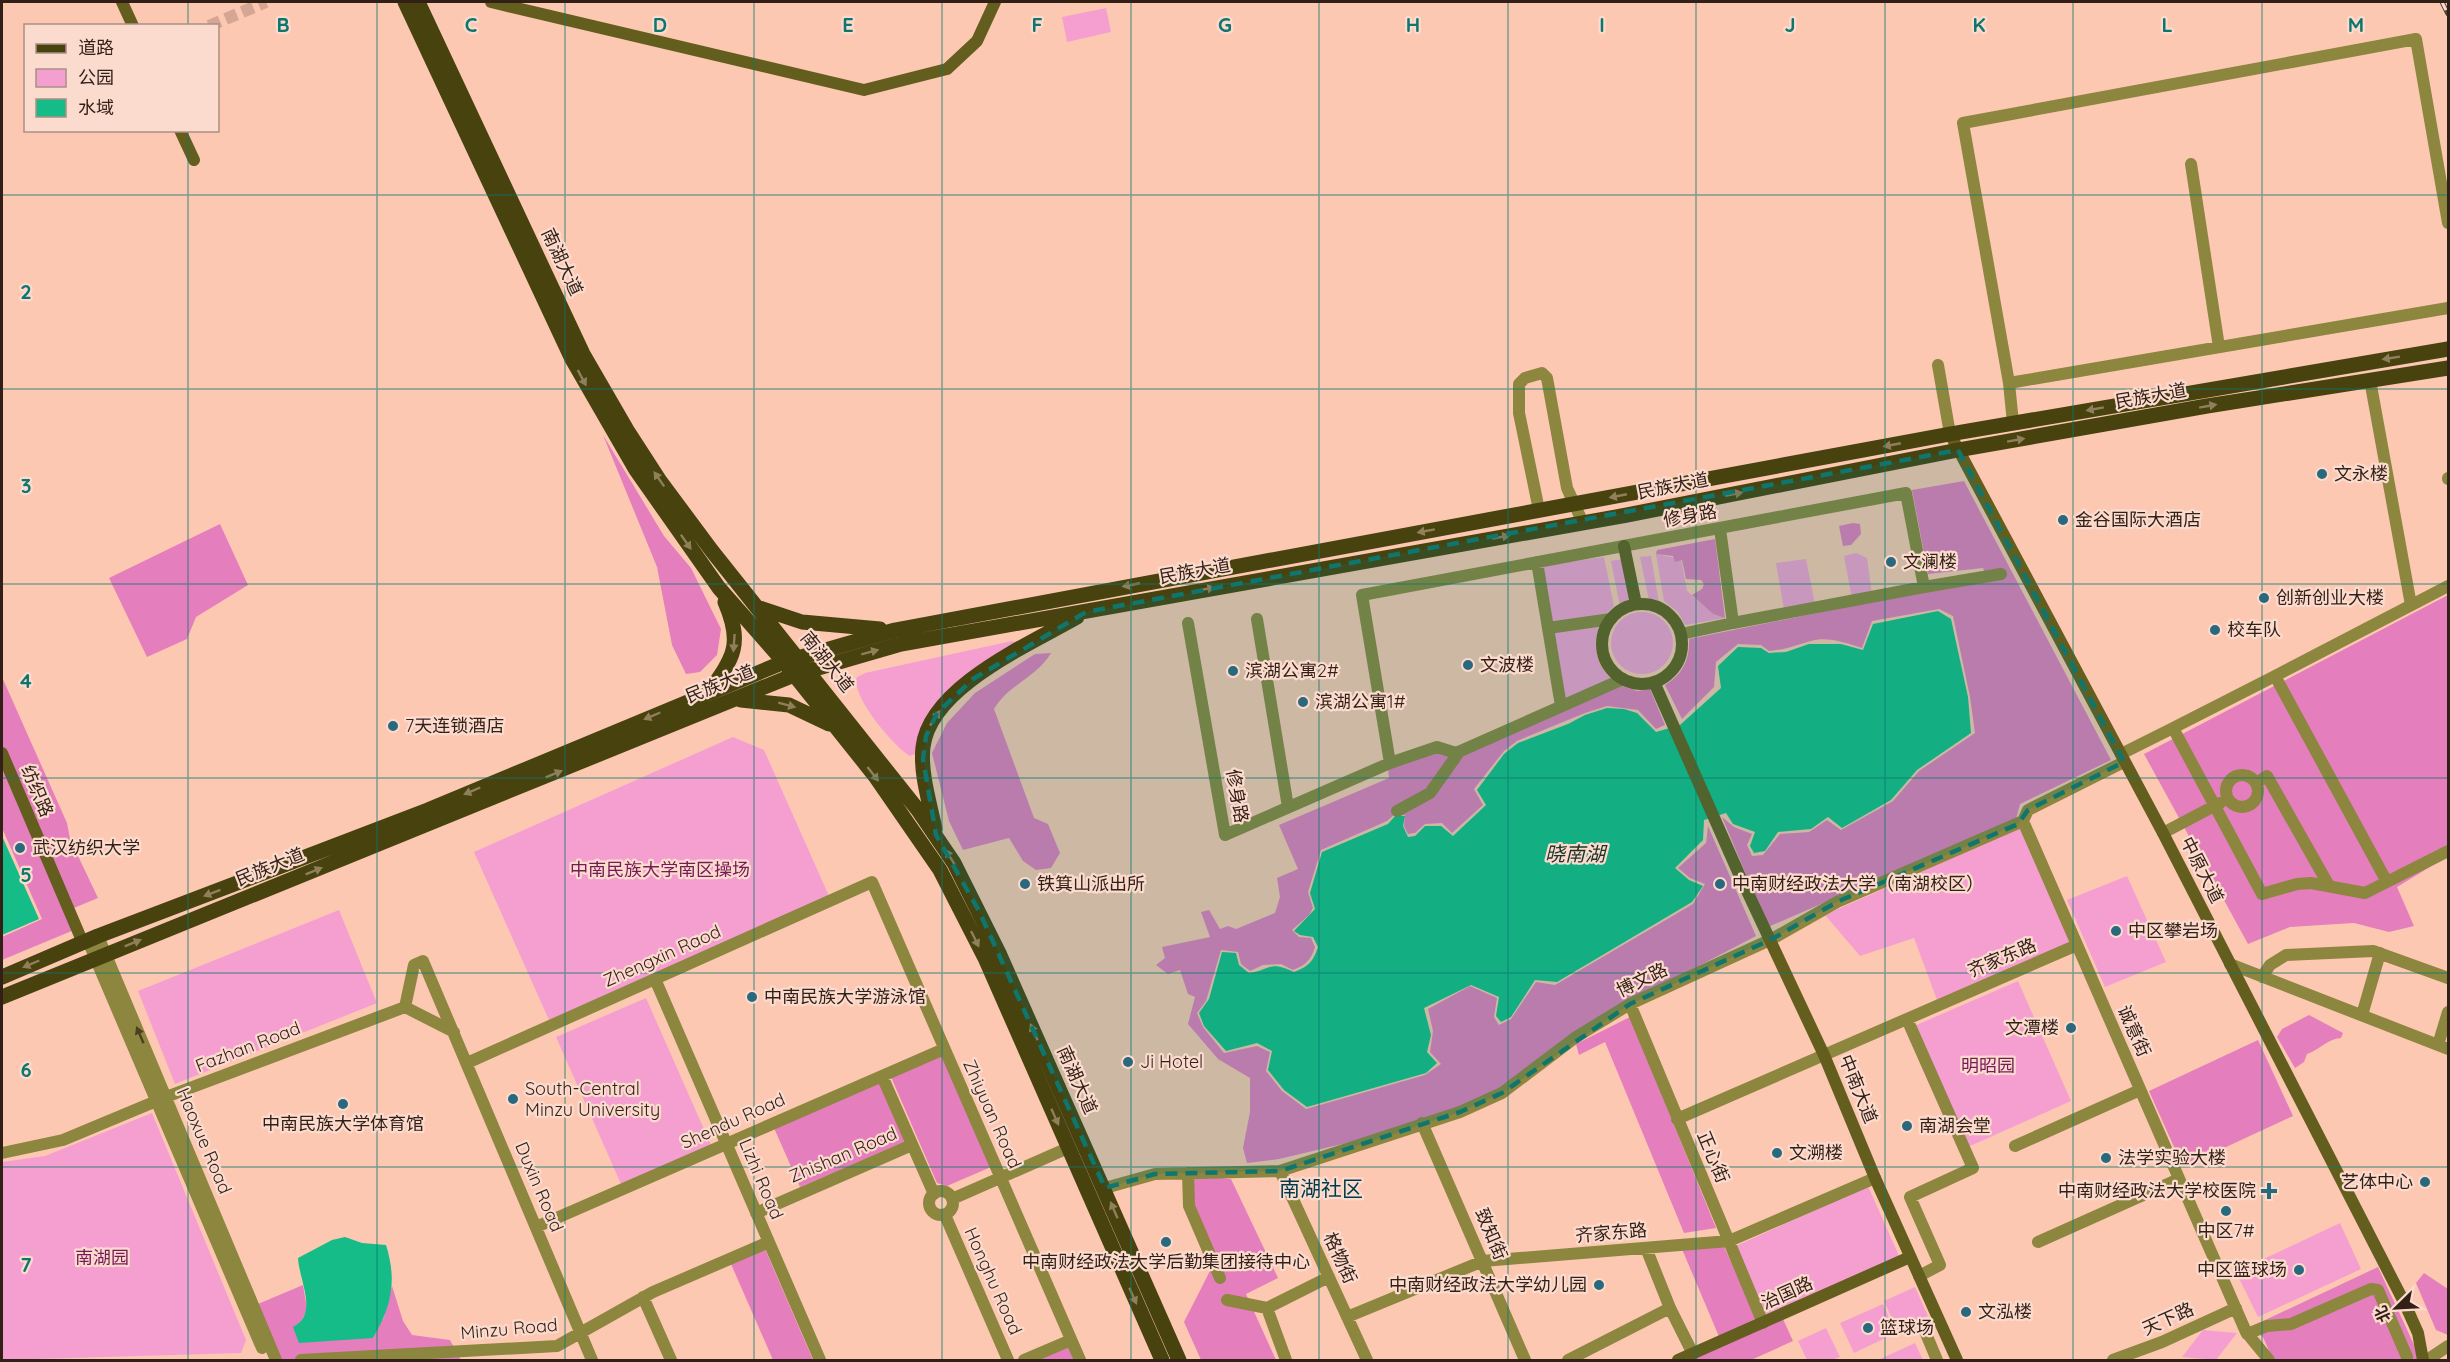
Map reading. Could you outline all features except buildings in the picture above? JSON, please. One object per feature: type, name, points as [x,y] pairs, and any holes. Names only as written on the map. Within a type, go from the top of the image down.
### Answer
[{"type":"main road","points":[[122,2],[132,24]]},
{"type":"main road","name":"南湖大道","points":[[405,2],[572,359],[636,470],[719,588],[784,662],[875,776],[940,870],[985,958],[1162,1360]]},
{"type":"main road","name":"南湖大道","points":[[418,2],[593,373],[660,482],[936,835],[979,911],[1105,1188],[1179,1360]]},
{"type":"main road","points":[[491,2],[864,90],[947,69],[977,41],[995,2]]},
{"type":"main road","points":[[181,132],[194,160]]},
{"type":"main road","name":"民族大道","points":[[2,977],[89,940],[428,810],[784,662],[895,630],[1950,434],[2448,349]]},
{"type":"main road","name":"民族大道","points":[[2,997],[794,675],[901,644],[1582,523],[1958,450],[2448,368]]},
{"type":"main road","name":"中原大道","points":[[1950,434],[2163,833],[2411,1316],[2425,1360]]},
{"type":"main road","points":[[1624,546],[1636,604]]},
{"type":"main road","points":[[708,693],[730,660],[736,640],[734,626],[719,588]]},
{"type":"main road","points":[[1636,604],[1659,607],[1676,623],[1681,634],[1682,647],[1677,664],[1668,674],[1654,682],[1642,684],[1623,679],[1609,667],[1602,649],[1604,631],[1611,619],[1621,610],[1636,604]]},
{"type":"main road","points":[[758,607],[802,622],[834,627],[895,630]]},
{"type":"main road","points":[[936,835],[923,759],[926,736],[937,713],[973,679],[1086,612]]},
{"type":"main road","name":"中南大道","points":[[1654,682],[1824,1055],[1875,1178],[1956,1360]]},
{"type":"main road","points":[[732,700],[756,700],[789,705],[837,728]]},
{"type":"main road","name":"纺织路","points":[[2,753],[89,940]]},
{"type":"main road","name":"治国路","points":[[1678,1360],[1910,1257]]},
{"type":"street","points":[[2013,423],[2009,383],[1963,123],[2416,39],[2448,223]]},
{"type":"street","points":[[2191,164],[2219,347]]},
{"type":"street","points":[[2009,383],[2448,308]]},
{"type":"street","points":[[1938,365],[1950,434]]},
{"type":"street","points":[[1539,510],[1520,413],[1519,384],[1542,373],[1547,378],[1567,488],[1576,504],[1582,523]]},
{"type":"street","points":[[2370,380],[2411,605]]},
{"type":"street","name":"修身路","points":[[1390,763],[1362,595],[1906,493],[1924,587]]},
{"type":"street","points":[[1720,529],[1733,623]]},
{"type":"street","points":[[1537,562],[1561,706]]},
{"type":"street","points":[[1681,634],[2001,574]]},
{"type":"street","points":[[2023,821],[2028,810],[2173,728],[2448,586]]},
{"type":"street","points":[[1257,619],[1288,807]]},
{"type":"street","points":[[1548,628],[1611,619]]},
{"type":"street","name":"修身路","points":[[1188,623],[1225,835],[1390,763],[1437,747],[1456,753],[1623,679]]},
{"type":"street","points":[[2275,676],[2387,882]]},
{"type":"street","points":[[2173,728],[2262,894],[2296,884],[2328,884],[2365,893],[2448,851]]},
{"type":"street","points":[[1397,811],[1430,793],[1457,755]]},
{"type":"street","points":[[2245,775],[2256,783],[2257,796],[2250,805],[2240,807],[2228,799],[2227,784],[2234,777],[2245,775]]},
{"type":"street","points":[[2256,783],[2267,776],[2328,884]]},
{"type":"street","points":[[2163,833],[2228,799]]},
{"type":"street","name":"博文路","points":[[1105,1188],[1155,1174],[1280,1171],[1460,1112],[1502,1093],[1576,1037],[1630,1004],[1772,939],[1837,902],[2023,821]]},
{"type":"street","name":"诚意街","points":[[2023,821],[2247,1334],[2269,1360]]},
{"type":"street","name":"Zhengxin Raod","points":[[467,1063],[872,882]]},
{"type":"street","name":"Zhiyuan Road","points":[[872,882],[1080,1360]]},
{"type":"street","name":"Haoxue Road","points":[[89,940],[100,956],[276,1360]]},
{"type":"street","name":"齐家东路","points":[[1677,1119],[2077,945]]},
{"type":"street","points":[[2262,977],[2270,965],[2286,955],[2362,951],[2380,953],[2448,978]]},
{"type":"street","points":[[2362,1015],[2380,953]]},
{"type":"street","name":"Duxin Road","points":[[405,1007],[414,965],[423,961],[592,1360]]},
{"type":"street","points":[[2230,964],[2443,1047],[2448,1012]]},
{"type":"street","name":"Lizhi Road","points":[[655,979],[820,1360]]},
{"type":"street","name":"正心街","points":[[1630,1004],[1763,1323]]},
{"type":"street","points":[[405,1007],[454,1032]]},
{"type":"street","name":"Fazhan Road","points":[[2,1153],[39,1147],[63,1140],[161,1099],[405,1007]]},
{"type":"street","points":[[1907,1019],[1973,1168],[1910,1197],[1940,1265],[1919,1276]]},
{"type":"street","name":"Shendu Road","points":[[536,1227],[944,1049]]},
{"type":"street","points":[[882,1076],[934,1194]]},
{"type":"street","points":[[2015,1146],[2140,1090]]},
{"type":"street","name":"Haoxue Road","points":[[161,1099],[267,1360]]},
{"type":"street","name":"致知街","points":[[1422,1123],[1484,1261],[1525,1360]]},
{"type":"street","name":"Zhishan Road","points":[[756,1213],[912,1145]]},
{"type":"street","points":[[952,1199],[1068,1148]]},
{"type":"street","name":"格物街","points":[[1280,1171],[1367,1360]]},
{"type":"street","points":[[1188,1173],[1190,1206],[1220,1278]]},
{"type":"street","name":"齐家东路","points":[[1347,1317],[1484,1261],[1730,1241],[1875,1178]]},
{"type":"street","points":[[2038,1242],[2179,1179]]},
{"type":"street","points":[[946,1192],[952,1199],[951,1210],[945,1215],[936,1215],[930,1209],[929,1200],[934,1194],[946,1192]]},
{"type":"street","name":"Honghu Road","points":[[945,1215],[1008,1360]]},
{"type":"street","name":"Minzu Road","points":[[301,1360],[466,1356],[557,1346],[643,1297],[769,1242]]},
{"type":"street","points":[[1646,1248],[1670,1308],[1693,1354]]},
{"type":"street","points":[[1227,1300],[1267,1308],[1329,1277]]},
{"type":"street","points":[[2247,1334],[2267,1326],[2291,1324],[2371,1289],[2378,1290],[2407,1357]]},
{"type":"street","points":[[643,1297],[671,1360]]},
{"type":"street","points":[[1267,1308],[1286,1360]]},
{"type":"street","points":[[1568,1360],[1670,1308]]},
{"type":"street","name":"天下路","points":[[2113,1360],[2162,1342],[2236,1308]]},
{"type":"street","points":[[1924,1329],[1937,1360]]},
{"type":"street","points":[[1023,1360],[1071,1340]]},
{"type":"street","points":[[2425,1360],[2448,1346]]},
{"type":"highlighted area","points":[[1958,450],[2124,762],[2028,810],[2018,824],[1837,902],[1772,939],[1630,1004],[1502,1093],[1460,1112],[1280,1171],[1155,1174],[1105,1188],[979,911],[936,835],[923,759],[926,736],[937,713],[973,679],[1086,612]]},
{"type":"green space","points":[[1106,8],[1111,32],[1067,42],[1062,17]]},
{"type":"green space","points":[[1856,553],[1867,558],[1872,595],[1852,598],[1844,556]]},
{"type":"green space","points":[[1656,554],[1681,559],[1687,591],[1713,614],[1725,618],[1685,625],[1678,612],[1664,601]]},
{"type":"green space","points":[[1651,556],[1659,603],[1649,600],[1640,557]]},
{"type":"green space","points":[[1604,557],[1614,606],[1604,616],[1551,624],[1541,566]]},
{"type":"green space","points":[[1624,559],[1631,602],[1620,607],[1611,561]]},
{"type":"green space","points":[[1806,559],[1815,605],[1784,609],[1776,563]]},
{"type":"green space","points":[[1642,612],[1659,617],[1664,621],[1668,626],[1673,643],[1668,660],[1664,665],[1659,669],[1642,674],[1625,669],[1620,665],[1616,660],[1611,643],[1616,626],[1620,621],[1625,617]]},
{"type":"green space","points":[[1599,626],[1596,640],[1597,655],[1602,668],[1612,679],[1563,701],[1552,631]]},
{"type":"green space","points":[[1016,642],[966,676],[940,700],[921,732],[915,754],[910,756],[884,732],[860,696],[857,677],[865,673]]},
{"type":"green space","name":"中南民族大学南区操场","points":[[733,737],[764,750],[829,896],[549,1020],[474,852]]},
{"type":"green space","points":[[2020,828],[2071,943],[1937,1000],[1914,938],[1860,956],[1825,915]]},
{"type":"green space","name":"中区攀岩场","points":[[2127,876],[2166,962],[2105,987],[2067,900]]},
{"type":"green space","points":[[339,910],[377,1003],[175,1084],[138,991]]},
{"type":"green space","name":"明昭园","points":[[2018,981],[2071,1101],[1959,1151],[1905,1030]]},
{"type":"green space","points":[[646,998],[711,1145],[621,1184],[556,1037]]},
{"type":"green space","name":"南湖园","points":[[152,1113],[246,1340],[241,1353],[2,1360],[2,1162],[45,1156]]},
{"type":"green space","points":[[1868,1186],[1903,1265],[1770,1325],[1736,1246]]},
{"type":"green space","name":"中区篮球场","points":[[2340,1223],[2361,1269],[2258,1317],[2236,1272]]},
{"type":"green space","points":[[1915,1287],[1928,1316],[1897,1330],[1884,1301]]},
{"type":"green space","name":"篮球场","points":[[1883,1304],[1896,1333],[1854,1353],[1840,1323]]},
{"type":"green space","points":[[1826,1328],[1840,1357],[1832,1360],[1807,1360],[1798,1341]]},
{"type":"green space","points":[[2203,1330],[2237,1333],[2216,1360],[2182,1357]]},
{"type":"green space","points":[[1915,1343],[1923,1360],[1878,1360]]},
{"type":"shaded area","points":[[603,435],[664,536],[691,568],[721,629],[717,655],[700,672],[686,674],[672,645],[657,567]]},
{"type":"shaded area","points":[[1964,481],[2111,760],[2020,804],[2016,819],[1768,927],[1722,817],[1734,827],[1752,834],[1747,845],[1752,856],[1763,855],[1780,834],[1809,832],[1827,820],[1841,830],[1893,801],[1919,771],[1975,733],[1953,616],[1939,609],[1872,621],[1862,648],[1823,639],[1769,651],[1761,645],[1738,644],[1716,662],[1714,687],[1682,719],[1665,685],[1681,671],[1687,659],[1689,639],[1930,590],[1988,582],[1983,568],[1928,574],[1912,490]]},
{"type":"shaded area","points":[[220,524],[248,585],[196,617],[187,639],[147,657],[109,578]]},
{"type":"shaded area","points":[[1860,524],[1861,534],[1851,545],[1843,546],[1839,526]]},
{"type":"shaded area","points":[[1715,539],[1725,618],[1713,614],[1692,595],[1702,589],[1704,584],[1701,580],[1686,579],[1682,560],[1675,562],[1673,556],[1656,554],[1657,550]]},
{"type":"shaded area","points":[[2448,595],[2448,856],[2397,887],[2414,926],[2389,932],[2354,923],[2290,927],[2248,944],[2144,754]]},
{"type":"shaded area","points":[[1051,653],[994,709],[1034,818],[1048,824],[1060,853],[1051,868],[1036,870],[1023,861],[1009,838],[963,850],[949,821],[932,753],[947,723],[975,693],[1035,654]]},
{"type":"shaded area","points":[[2,677],[67,823],[70,839],[98,898],[69,910],[2,753]]},
{"type":"shaded area","points":[[1619,685],[1637,691],[1650,689],[1665,725],[1656,729],[1638,710],[1607,706],[1585,713],[1517,741],[1504,751],[1474,789],[1483,805],[1452,833],[1442,823],[1425,824],[1415,833],[1408,834],[1404,826],[1405,815],[1394,815],[1387,821],[1321,850],[1308,892],[1313,908],[1309,915],[1292,930],[1299,937],[1311,938],[1315,947],[1310,959],[1293,970],[1281,964],[1263,965],[1250,971],[1241,964],[1238,952],[1221,950],[1206,1001],[1197,1013],[1203,1027],[1224,1053],[1257,1046],[1270,1052],[1266,1071],[1282,1091],[1306,1109],[1425,1075],[1441,1064],[1430,1052],[1433,1031],[1428,1009],[1470,986],[1497,998],[1494,1017],[1499,1025],[1511,1019],[1536,982],[1555,985],[1693,904],[1705,884],[1690,878],[1678,868],[1706,843],[1708,826],[1756,936],[1624,1005],[1498,1090],[1458,1108],[1355,1141],[1279,1159],[1247,1163],[1243,1148],[1250,1112],[1250,1078],[1218,1059],[1188,1024],[1195,997],[1188,994],[1180,970],[1168,974],[1156,965],[1165,958],[1162,947],[1210,937],[1201,912],[1209,910],[1220,929],[1228,926],[1236,929],[1275,913],[1280,897],[1277,878],[1298,869],[1279,825],[1389,778],[1388,768],[1435,751],[1457,755]]},
{"type":"shaded area","name":"武汉纺织大学","points":[[2,766],[74,930],[2,960],[2,937],[42,919],[2,828]]},
{"type":"shaded area","points":[[2309,1015],[2343,1033],[2341,1038],[2332,1040],[2307,1054],[2304,1062],[2295,1068],[2277,1037],[2282,1029]]},
{"type":"shaded area","points":[[1630,1017],[1716,1228],[1684,1233],[1605,1042],[1579,1055],[1576,1044]]},
{"type":"shaded area","points":[[2258,1040],[2293,1116],[2183,1167],[2149,1091]]},
{"type":"shaded area","points":[[942,1055],[991,1167],[947,1186],[937,1183],[891,1077]]},
{"type":"shaded area","points":[[880,1082],[906,1142],[800,1187],[774,1128]]},
{"type":"shaded area","points":[[1186,1174],[1231,1179],[1278,1278],[1246,1294],[1276,1360],[1201,1360],[1184,1322],[1216,1259],[1189,1206]]},
{"type":"shaded area","points":[[1720,1238],[1759,1322],[1720,1339],[1679,1242]]},
{"type":"shaded area","points":[[765,1249],[813,1360],[773,1360],[731,1264]]},
{"type":"shaded area","points":[[2378,1267],[2416,1349],[2418,1360],[2273,1360],[2263,1337],[2250,1327]]},
{"type":"shaded area","points":[[2424,1273],[2448,1289],[2448,1335],[2436,1330],[2416,1283]]},
{"type":"shaded area","points":[[303,1285],[307,1309],[301,1322],[373,1338],[384,1317],[392,1286],[403,1321],[412,1335],[450,1340],[461,1360],[281,1360],[258,1304]]},
{"type":"shaded area","points":[[1783,1319],[1793,1341],[1751,1360],[1689,1360]]},
{"type":"shaded area","points":[[1068,1346],[1074,1360],[1035,1360]]},
{"type":"water","name":"晓南湖","points":[[1938,611],[1951,619],[1968,697],[1971,733],[1917,770],[1891,800],[1842,828],[1828,817],[1811,829],[1778,832],[1765,851],[1754,853],[1750,846],[1755,832],[1733,824],[1726,813],[1704,820],[1703,840],[1675,868],[1689,880],[1703,886],[1692,902],[1557,982],[1535,980],[1511,1017],[1501,1022],[1496,1016],[1499,997],[1471,985],[1424,1008],[1431,1035],[1427,1052],[1437,1063],[1426,1073],[1307,1107],[1284,1090],[1268,1070],[1272,1051],[1257,1043],[1226,1051],[1204,1026],[1199,1013],[1209,999],[1222,952],[1236,953],[1239,965],[1249,973],[1274,966],[1294,972],[1312,960],[1318,947],[1313,937],[1300,935],[1294,931],[1315,909],[1310,893],[1322,852],[1388,824],[1396,815],[1405,816],[1403,826],[1408,837],[1415,836],[1425,826],[1441,826],[1453,836],[1486,805],[1477,790],[1504,754],[1518,743],[1585,715],[1607,708],[1624,709],[1637,713],[1656,732],[1680,725],[1721,688],[1718,666],[1738,647],[1761,648],[1769,653],[1786,652],[1809,644],[1841,644],[1863,650],[1873,624]]},
{"type":"water","points":[[2,836],[39,919],[2,935]]},
{"type":"water","points":[[345,1237],[362,1243],[386,1245],[392,1281],[385,1315],[373,1338],[299,1343],[293,1327],[301,1321],[305,1314],[306,1296],[298,1258],[332,1240]]},
{"type":"tunnel","points":[[214,24],[266,2]]},
{"type":"railway","points":[[2442,2],[2448,14]]},
{"type":"place","name":"文永楼","points":[[2322,474]]},
{"type":"place","name":"金谷国际大酒店","points":[[2063,520]]},
{"type":"place","name":"文澜楼","points":[[1891,562]]},
{"type":"place","name":"创新创业大楼","points":[[2264,598]]},
{"type":"place","name":"校车队","points":[[2215,630]]},
{"type":"place","name":"文波楼","points":[[1468,665]]},
{"type":"place","name":"滨湖公寓2#","points":[[1233,671]]},
{"type":"place","name":"滨湖公寓1#","points":[[1303,702]]},
{"type":"place","name":"7天连锁酒店","points":[[393,726]]},
{"type":"place","name":"武汉纺织大学","points":[[20,848]]},
{"type":"place","name":"铁箕山派出所","points":[[1025,884]]},
{"type":"place","name":"中南财经政法大学（南湖校区）","points":[[1720,884]]},
{"type":"place","name":"中区攀岩场","points":[[2116,931]]},
{"type":"place","name":"中南民族大学游泳馆","points":[[752,997]]},
{"type":"place","name":"文潭楼","points":[[2071,1028]]},
{"type":"place","name":"Ji Hotel","points":[[1128,1062]]},
{"type":"place","name":"South-Central Minzu University","points":[[513,1099]]},
{"type":"place","name":"中南民族大学体育馆","points":[[343,1104]]},
{"type":"place","name":"南湖会堂","points":[[1907,1126]]},
{"type":"place","name":"文溯楼","points":[[1777,1153]]},
{"type":"place","name":"法学实验大楼","points":[[2106,1158]]},
{"type":"place","name":"艺体中心","points":[[2425,1182]]},
{"type":"place","name":"中南财经政法大学校医院","points":[[2269,1191]]},
{"type":"place","name":"中区7#","points":[[2226,1211]]},
{"type":"place","name":"中南财经政法大学后勤集团接待中心","points":[[1166,1242]]},
{"type":"place","name":"中区篮球场","points":[[2299,1270]]},
{"type":"place","name":"中南财经政法大学幼儿园","points":[[1599,1285]]},
{"type":"place","name":"文泓楼","points":[[1966,1312]]},
{"type":"place","name":"篮球场","points":[[1868,1328]]},
{"type":"district","name":"南湖社区","points":[[1321,1189]]}]
